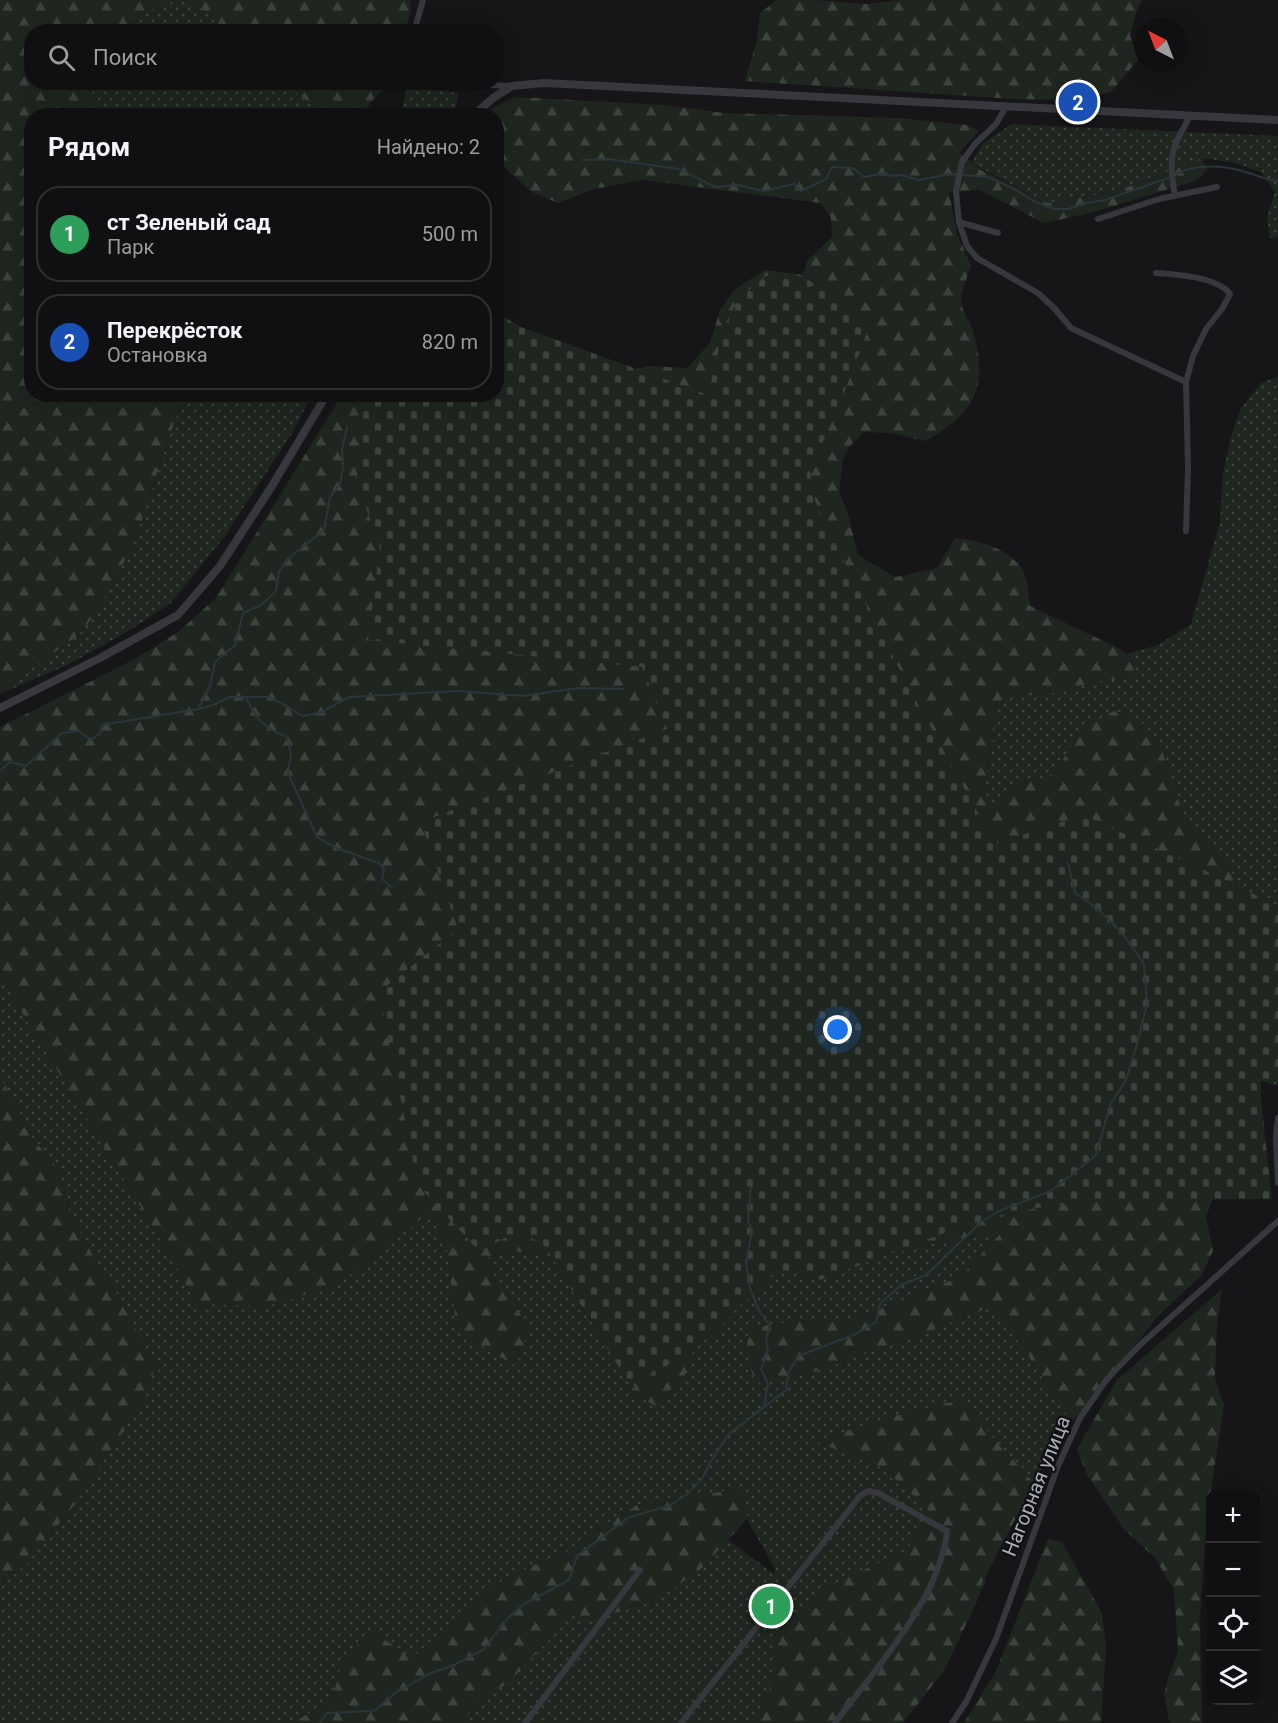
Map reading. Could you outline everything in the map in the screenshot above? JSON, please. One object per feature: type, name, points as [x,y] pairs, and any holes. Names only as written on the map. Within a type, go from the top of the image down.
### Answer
[{"type":"street","points":[[416,24],[423,0]]},
{"type":"street","points":[[504,86],[544,83],[1278,120]]},
{"type":"street","points":[[482,108],[512,86]]},
{"type":"street","points":[[1006,107],[996,124],[975,144],[962,162],[956,191],[959,222],[967,246],[977,258],[1038,293],[1071,328],[1186,382]]},
{"type":"street","points":[[1175,195],[1172,180],[1172,154],[1190,117]]},
{"type":"street","points":[[1098,219],[1175,195],[1217,187]]},
{"type":"street","points":[[959,222],[998,233]]},
{"type":"street","points":[[1156,273],[1183,275],[1214,283],[1225,288],[1230,294],[1222,309],[1206,329],[1193,356],[1186,382],[1188,435],[1186,531]]},
{"type":"street","points":[[0,708],[100,658],[178,615],[220,566],[272,486],[322,402]]},
{"type":"street","points":[[1278,1118],[1276,1137],[1278,1183]]},
{"type":"street","name":"Нагорная улица","points":[[952,1723],[966,1702],[996,1639],[1058,1466],[1080,1418],[1107,1379],[1141,1344],[1278,1221]]},
{"type":"street","points":[[681,1723],[860,1496],[868,1491],[878,1493],[947,1531],[945,1551],[917,1613],[835,1723]]},
{"type":"street","points":[[525,1723],[640,1570]]},
{"type":"green space","points":[[0,0],[179,0],[140,15],[133,24],[24,24],[24,90],[92,90],[103,108],[24,108],[24,402],[182,402],[135,541],[99,609],[79,635],[0,691]]},
{"type":"green space","points":[[179,0],[193,3],[219,24],[133,24],[140,15]]},
{"type":"green space","points":[[185,0],[410,0],[411,10],[407,24],[218,24],[198,6]]},
{"type":"green space","points":[[777,0],[865,4],[903,0],[1143,0],[1138,7],[1130,35],[1134,48],[1134,65],[1111,92],[1077,100],[1015,99],[745,81],[757,40],[760,13]]},
{"type":"green space","points":[[294,90],[315,108],[103,108],[91,91]]},
{"type":"green space","points":[[294,90],[382,90],[368,108],[315,108]]},
{"type":"green space","points":[[406,90],[459,93],[456,108],[402,108]]},
{"type":"green space","points":[[515,97],[664,105],[724,113],[899,118],[968,125],[979,131],[959,153],[981,170],[1047,203],[1118,191],[1202,158],[1208,170],[1195,181],[1094,212],[1044,223],[980,190],[949,192],[957,234],[971,265],[961,301],[973,331],[978,354],[978,386],[973,398],[955,421],[926,441],[891,433],[864,432],[850,446],[843,459],[839,491],[849,517],[858,555],[895,577],[937,568],[955,538],[992,546],[1009,556],[1022,569],[1027,582],[1030,606],[1118,648],[1131,661],[1134,672],[1129,680],[1104,680],[1058,692],[1006,698],[995,703],[997,715],[984,790],[989,803],[994,805],[1004,800],[1009,787],[1021,780],[1041,780],[1055,772],[1078,736],[1090,724],[1114,711],[1129,714],[1141,721],[1161,746],[1172,785],[1188,824],[1227,863],[1233,874],[1248,933],[1216,1190],[1206,1217],[1213,1251],[1201,1276],[1156,1318],[1099,1392],[1071,1422],[1020,1343],[988,1308],[898,1343],[810,1373],[755,1384],[746,1350],[750,1327],[806,1321],[849,1321],[960,1277],[1002,1232],[944,1241],[855,1262],[791,1232],[711,1281],[688,1371],[656,1406],[636,1395],[620,1314],[571,1265],[544,1256],[516,1251],[484,1258],[530,1328],[516,1366],[457,1332],[447,1248],[430,1212],[336,1286],[267,1306],[213,1304],[200,1309],[150,1222],[15,1001],[0,970],[0,727],[137,658],[178,632],[216,598],[338,402],[504,402],[504,400],[514,403],[648,366],[687,368],[710,343],[720,310],[735,289],[765,270],[803,275],[807,261],[832,237],[831,218],[821,203],[643,180],[594,189],[558,203],[532,192],[504,167],[504,108],[492,108]]},
{"type":"green space","points":[[1012,124],[1278,136],[1278,237],[1270,239],[1267,218],[1275,192],[1261,172],[1235,163],[1202,158],[1118,191],[1047,203],[971,163],[983,143]]},
{"type":"green space","points":[[766,276],[803,276],[870,325],[839,406],[810,471],[814,497],[821,516],[906,682],[995,844],[1083,815],[1241,887],[1278,908],[1278,1079],[1261,1080],[1261,1100],[1272,1199],[1102,1200],[1036,1208],[960,1227],[820,1280],[796,1273],[776,1274],[735,1310],[720,1330],[639,1384],[628,1382],[545,1246],[525,1234],[507,1237],[479,1251],[418,1185],[379,992],[458,929],[421,822],[667,729],[642,667],[368,640],[380,546],[356,480],[362,419],[367,402],[504,402],[504,317],[521,327],[708,395],[724,327],[738,299]]},
{"type":"green space","points":[[1278,377],[1278,1086],[1252,1078],[1249,949],[1246,923],[1232,874],[1224,860],[1195,833],[1186,821],[1175,794],[1165,758],[1078,736],[1055,772],[1041,780],[1021,780],[1004,800],[994,805],[989,803],[984,790],[997,715],[995,703],[1005,698],[1058,692],[1104,680],[1129,680],[1133,663],[1127,654],[1158,645],[1191,624],[1220,522],[1223,474],[1230,440],[1241,408],[1262,382]]},
{"type":"green space","points":[[182,402],[308,402],[292,433],[225,536],[171,603],[127,632],[67,665],[0,694],[0,691],[79,635],[150,497]]},
{"type":"green space","points":[[0,970],[15,1001],[150,1222],[200,1309],[213,1304],[267,1306],[336,1286],[430,1212],[447,1248],[457,1332],[497,1281],[484,1258],[516,1251],[544,1256],[571,1265],[711,1281],[855,1262],[944,1241],[1003,1232],[960,1277],[849,1321],[806,1321],[750,1327],[746,1350],[898,1343],[988,1307],[1020,1343],[1071,1422],[1051,1451],[1034,1483],[959,1400],[816,1441],[883,1468],[928,1508],[922,1521],[943,1533],[986,1581],[937,1677],[903,1723],[448,1723],[554,1615],[708,1525],[774,1574],[775,1569],[747,1519],[745,1488],[637,1505],[597,1530],[571,1550],[499,1583],[412,1658],[344,1656],[331,1702],[291,1723],[0,1723],[0,1587],[28,1562],[155,1367],[122,1302],[92,1254],[72,1215],[57,1168],[33,1139],[0,1079]]},
{"type":"green space","points":[[0,1079],[33,1139],[57,1168],[72,1215],[92,1254],[122,1302],[155,1367],[146,1396],[79,1499],[28,1562],[0,1587]]},
{"type":"green space","points":[[1222,1289],[1217,1326],[1215,1378],[1224,1405],[1211,1489],[1206,1489],[1206,1530],[1200,1617],[1202,1723],[1171,1723],[1169,1721],[1164,1694],[1178,1652],[1174,1590],[1155,1558],[1124,1529],[1088,1476],[1077,1449],[1117,1380]]},
{"type":"green space","points":[[959,1400],[1034,1483],[983,1581],[977,1601],[945,1669],[903,1723],[748,1723],[752,1721],[770,1690],[775,1641],[805,1606],[831,1585],[907,1550],[928,1509],[883,1468],[815,1441],[894,1416]]},
{"type":"green space","points":[[745,1488],[747,1519],[702,1568],[656,1601],[587,1621],[573,1615],[507,1684],[479,1700],[462,1723],[291,1723],[331,1702],[344,1656],[373,1632],[412,1658],[499,1583],[571,1550],[597,1530],[637,1505]]},
{"type":"green space","points":[[1048,1539],[1062,1542],[1102,1613],[1106,1647],[1101,1723],[964,1723],[996,1671]]},
{"type":"waterway","points":[[583,160],[608,159],[679,169],[715,187],[738,185],[764,191],[794,184],[801,191],[826,179],[832,167],[853,168],[864,177],[886,173],[891,176],[901,175],[919,180],[950,174],[989,177],[1033,201],[1054,209],[1068,209],[1105,200],[1168,178]]},
{"type":"waterway","points":[[1177,174],[1192,168],[1217,167],[1234,169],[1278,181]]},
{"type":"waterway","points":[[199,707],[210,686],[215,662],[235,645],[243,613],[261,605],[276,591],[279,572],[289,558],[324,530],[330,497],[340,484],[343,468],[342,449],[347,427]]},
{"type":"waterway","points":[[0,771],[10,762],[26,766],[62,733],[79,731],[90,740],[100,734],[102,725],[198,709],[230,697],[269,697],[302,716],[320,713],[349,697],[458,691],[523,696],[578,688],[624,689]]},
{"type":"waterway","points":[[246,697],[262,722],[287,737],[291,754],[288,773],[317,837],[336,848],[379,863],[384,869],[382,879],[392,888]]},
{"type":"waterway","points":[[320,1723],[327,1713],[374,1711],[395,1693],[431,1673],[454,1665],[483,1650],[508,1618],[524,1604],[569,1580],[577,1556],[629,1517],[669,1506],[686,1495],[702,1479],[728,1435],[786,1390],[788,1374],[798,1356],[856,1334],[876,1322],[880,1304],[901,1285],[926,1275],[981,1222],[999,1211],[1051,1191],[1096,1155],[1110,1105],[1126,1080],[1137,1044],[1147,1004],[1144,964],[1123,934],[1098,909],[1075,893],[1068,863]]},
{"type":"waterway","points":[[751,1187],[748,1220],[752,1231],[746,1263],[750,1288],[759,1311],[770,1325],[766,1340],[768,1351],[761,1369],[768,1384],[764,1407]]},
{"type":"place","name":"Перекрёсток","points":[[1078,102]]},
{"type":"place","name":"ст Зеленый сад","points":[[771,1606]]}]
